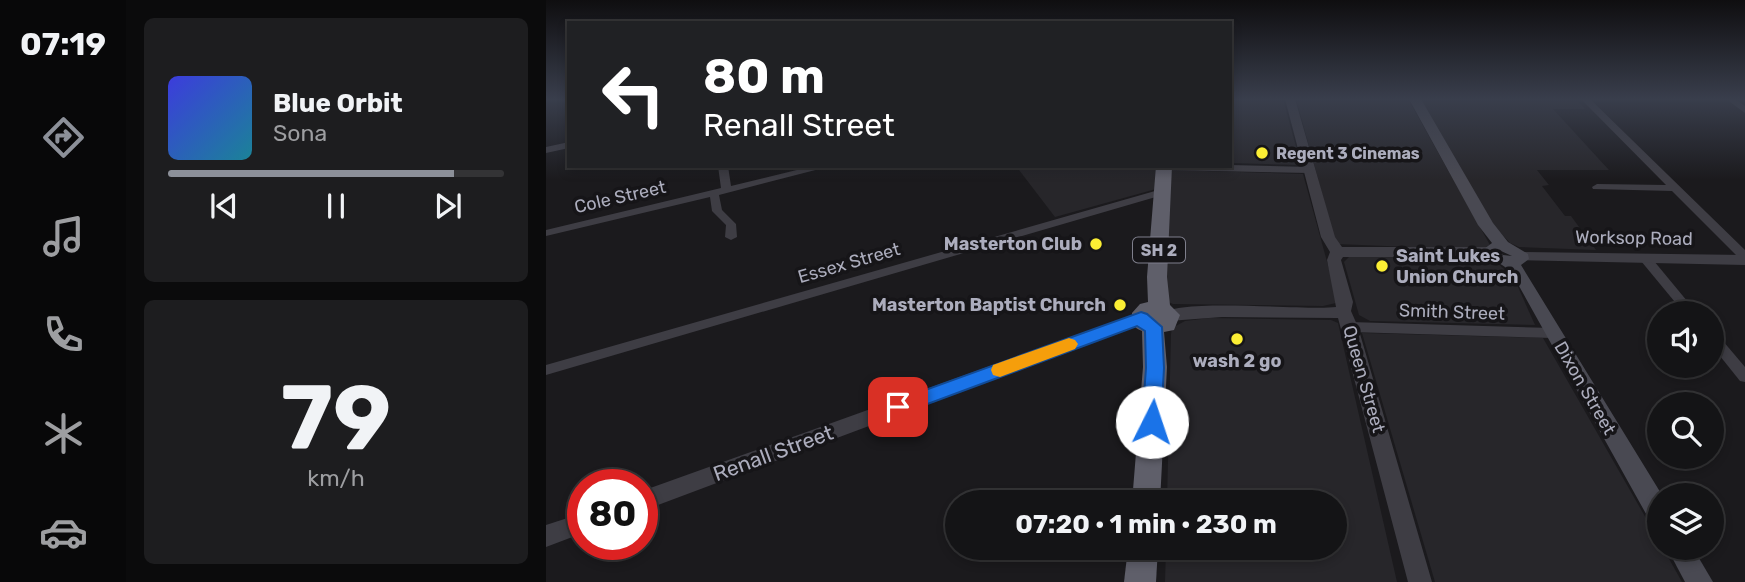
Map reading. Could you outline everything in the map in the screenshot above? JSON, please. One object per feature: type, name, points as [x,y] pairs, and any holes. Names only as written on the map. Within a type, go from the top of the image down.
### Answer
[{"type":"highway","name":"SH 2","points":[[1147,490],[1164,168]]},
{"type":"highway","points":[[1140,582],[1142,560]]},
{"type":"main road","name":"Dixon Street","points":[[1430,126],[1486,225],[1526,284],[1647,493]]},
{"type":"main road","points":[[1686,560],[1700,582]]},
{"type":"street","name":"Queen Street","points":[[1297,126],[1328,237],[1337,252],[1334,260],[1347,319],[1419,582]]},
{"type":"street","points":[[1612,126],[1745,258]]},
{"type":"street","points":[[546,150],[567,145]]},
{"type":"street","points":[[723,168],[726,190]]},
{"type":"street","name":"Cole Street","points":[[546,233],[818,168]]},
{"type":"street","points":[[1232,168],[1309,170]]},
{"type":"street","points":[[1598,187],[1675,188]]},
{"type":"street","points":[[714,192],[717,211],[731,224],[731,237]]},
{"type":"street","name":"Essex Street","points":[[546,370],[1162,192]]},
{"type":"street","name":"Worksop Road","points":[[1337,252],[1745,258]]},
{"type":"street","points":[[1645,258],[1681,301]]},
{"type":"street","name":"Renall Street","points":[[658,495],[1155,317],[1192,312],[1331,313],[1347,319]]},
{"type":"street","name":"Smith Street","points":[[1347,319],[1553,332]]},
{"type":"street","points":[[1724,352],[1745,377]]},
{"type":"street","points":[[546,536],[567,529]]},
{"type":"shaded area","points":[[1232,126],[1290,126],[1301,165],[1232,163]]},
{"type":"shaded area","points":[[1303,126],[1423,126],[1490,245],[1485,250],[1336,244]]},
{"type":"shaded area","points":[[1436,126],[1569,126],[1609,170],[1537,170],[1549,185],[1542,186],[1565,216],[1571,216],[1596,250],[1519,247],[1510,243],[1494,226]]},
{"type":"shaded area","points":[[1018,168],[1157,168],[1156,189],[1055,217]]},
{"type":"shaded area","points":[[1171,170],[1303,174],[1337,298],[1336,303],[1323,306],[1173,304],[1164,300]]},
{"type":"shaded area","points":[[1350,256],[1494,260],[1514,278],[1535,325],[1370,321],[1359,315],[1344,262]]},
{"type":"shaded area","points":[[1209,318],[1331,320],[1338,323],[1397,582],[1165,582],[1166,560],[1347,560],[1347,490],[1167,490],[1171,334],[1172,328],[1185,321]]},
{"type":"shaded area","points":[[1362,333],[1543,338],[1647,520],[1647,560],[1670,560],[1682,582],[1435,582]]},
{"type":"slow traffic","points":[[1000,370],[1069,344]]},
{"type":"place","name":"Regent 3 Cinemas","points":[[1262,153]]},
{"type":"place","name":"Masterton Club","points":[[1096,244]]},
{"type":"place","name":"Saint Lukes Union Church","points":[[1382,266]]},
{"type":"place","name":"Masterton Baptist Church","points":[[1120,305]]},
{"type":"place","name":"wash 2 go","points":[[1237,339]]},
{"type":"route","points":[[898,407],[1141,318],[1143,323],[1153,327],[1155,368],[1152,422]]}]
